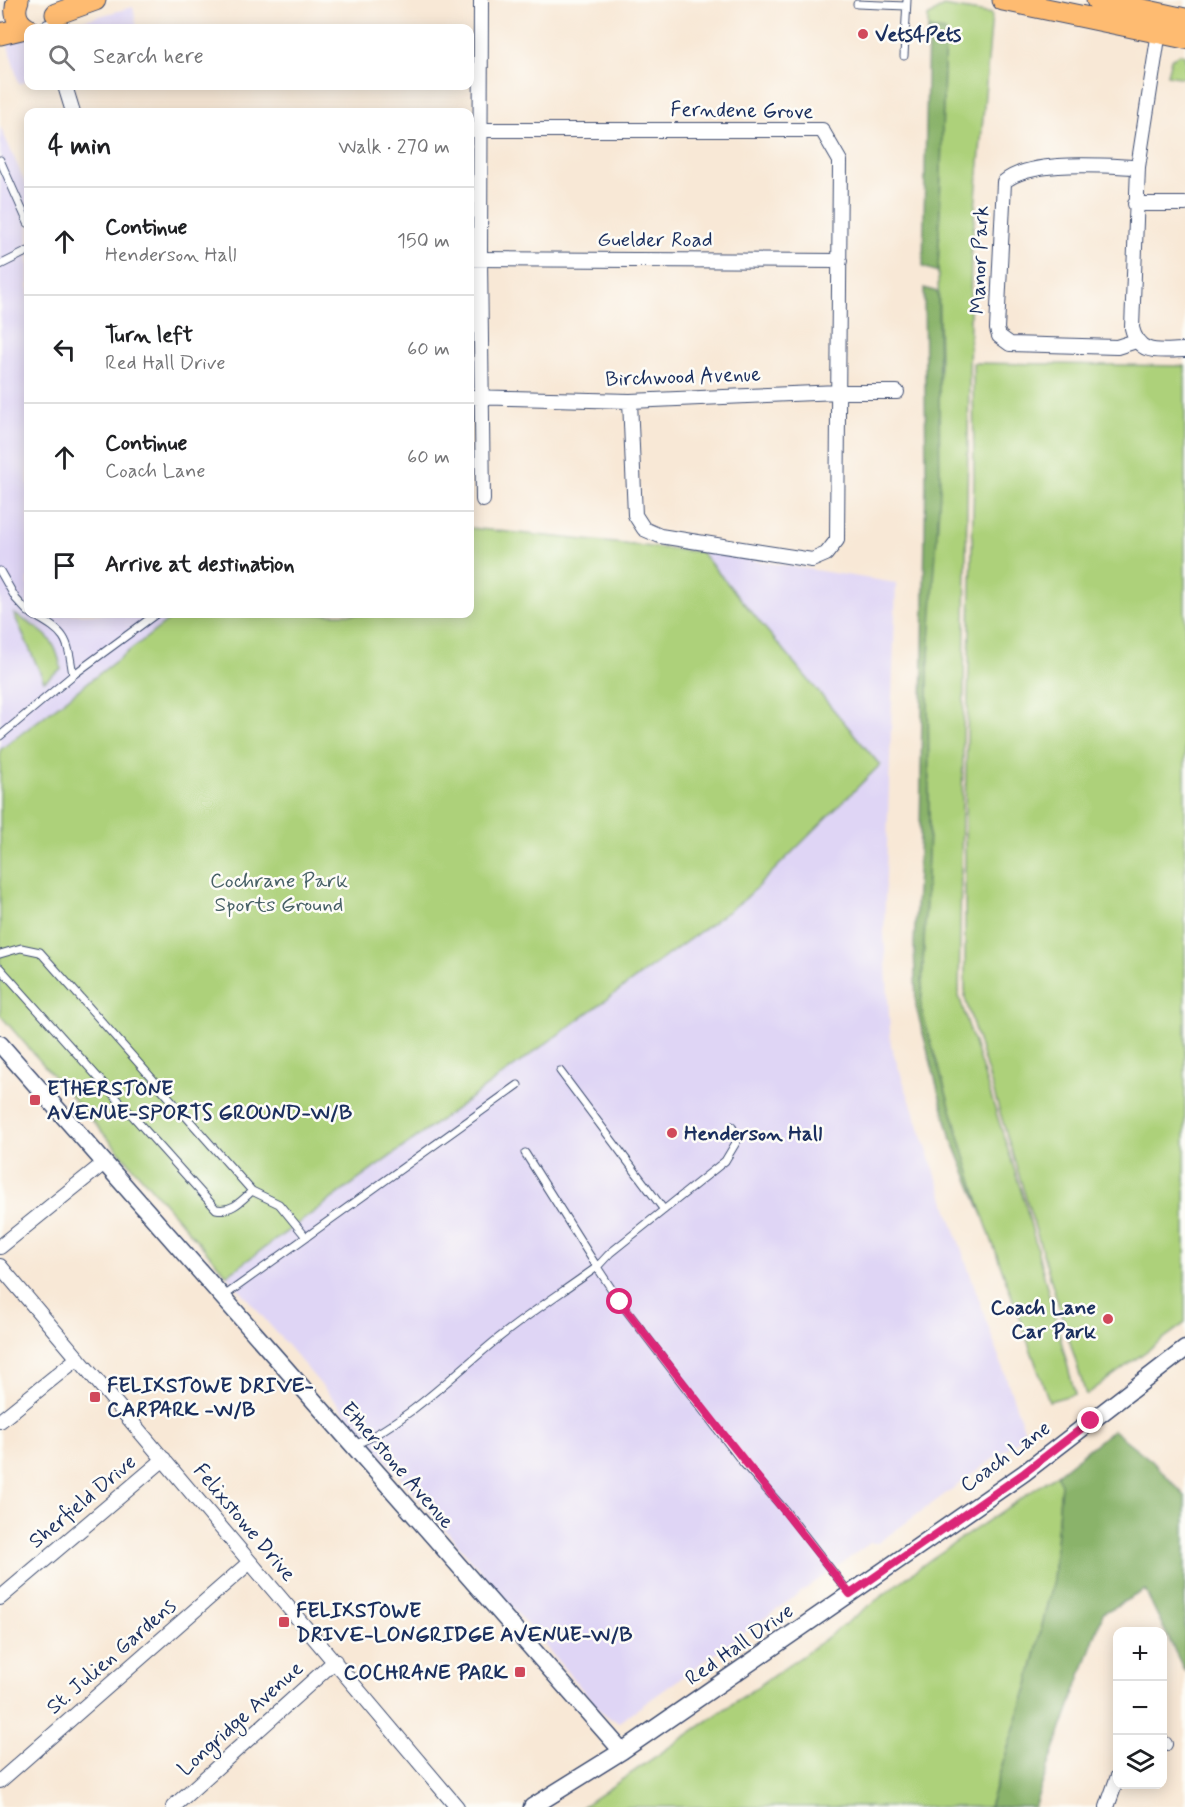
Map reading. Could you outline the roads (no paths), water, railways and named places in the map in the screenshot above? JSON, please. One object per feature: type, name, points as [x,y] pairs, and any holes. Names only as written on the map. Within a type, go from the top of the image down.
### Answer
[{"type":"main road","points":[[11,7],[18,21],[44,22],[95,0]]},
{"type":"main road","points":[[1003,0],[1062,6],[1161,23],[1185,18]]},
{"type":"main road","points":[[1097,0],[1161,23],[1185,38]]},
{"type":"main road","points":[[0,34],[24,27]]},
{"type":"street","points":[[481,0],[475,129],[475,259],[476,397],[483,500]]},
{"type":"street","points":[[1136,341],[1132,328],[1135,204],[1138,167],[1161,23]]},
{"type":"street","points":[[66,90],[72,108]]},
{"type":"street","name":"Ferndene Grove","points":[[475,129],[822,130],[840,161],[837,540],[826,554],[812,560],[660,536],[644,529],[635,515],[630,401]]},
{"type":"street","name":"Manor Park","points":[[1138,167],[1093,166],[1033,170],[1019,173],[1004,182],[997,329],[999,336],[1010,344],[1117,347],[1136,341],[1148,350],[1185,350]]},
{"type":"street","points":[[1135,204],[1185,204]]},
{"type":"street","name":"Guelder Road","points":[[475,259],[840,261]]},
{"type":"street","name":"Birchwood Avenue","points":[[476,397],[630,401],[839,392],[897,392]]},
{"type":"street","name":"Etherstone Avenue","points":[[0,1044],[622,1751]]},
{"type":"street","points":[[0,1247],[104,1163]]},
{"type":"street","name":"Felixstowe Drive","points":[[0,1266],[456,1807]]},
{"type":"street","name":"Coach Lane","points":[[966,1512],[1024,1473],[1185,1349]]},
{"type":"street","points":[[0,1421],[78,1358]]},
{"type":"street","name":"Sherfield Drive","points":[[0,1598],[164,1459]]},
{"type":"street","name":"Red Hall Drive","points":[[532,1807],[622,1751],[966,1512]]},
{"type":"street","name":"St. Julien Gardens","points":[[0,1781],[250,1562]]},
{"type":"street","name":"Longridge Avenue","points":[[173,1807],[335,1661]]},
{"type":"street","points":[[1107,1807],[1113,1789]]},
{"type":"lane","points":[[857,4],[906,3],[903,56]]},
{"type":"lane","points":[[0,160],[24,213]]},
{"type":"lane","points":[[0,265],[24,253]]},
{"type":"lane","points":[[0,571],[16,599],[24,607]]},
{"type":"lane","points":[[39,618],[54,626],[65,637],[73,675]]},
{"type":"lane","points":[[0,736],[73,675],[151,618]]},
{"type":"lane","points":[[0,954],[21,948],[40,952],[252,1191],[279,1204],[306,1237]]},
{"type":"lane","points":[[0,968],[216,1209],[225,1210],[235,1206],[252,1191]]},
{"type":"lane","points":[[560,1071],[664,1210]]},
{"type":"lane","points":[[222,1297],[518,1085]]},
{"type":"lane","points":[[353,1447],[373,1437],[415,1408],[499,1338],[597,1267],[725,1161],[737,1141],[732,1126]]},
{"type":"lane","points":[[525,1153],[620,1302],[744,1464],[784,1509],[850,1594]]},
{"type":"place","name":"Vets4Pets","points":[[863,34]]},
{"type":"place","name":"ETHERSTONE AVENUE-SPORTS GROUND-W/B","points":[[35,1100]]},
{"type":"place","name":"Henderson Hall","points":[[672,1133]]},
{"type":"place","name":"Coach Lane Car Park","points":[[1108,1319]]},
{"type":"place","name":"FELIXSTOWE DRIVE- CARPARK -W/B","points":[[95,1397]]},
{"type":"place","name":"FELIXSTOWE DRIVE-LONGRIDGE AVENUE-W/B","points":[[284,1622]]},
{"type":"place","name":"COCHRANE PARK","points":[[520,1672]]},
{"type":"park label","name":"Cochrane Park Sports Ground","points":[[279,892]]}]
